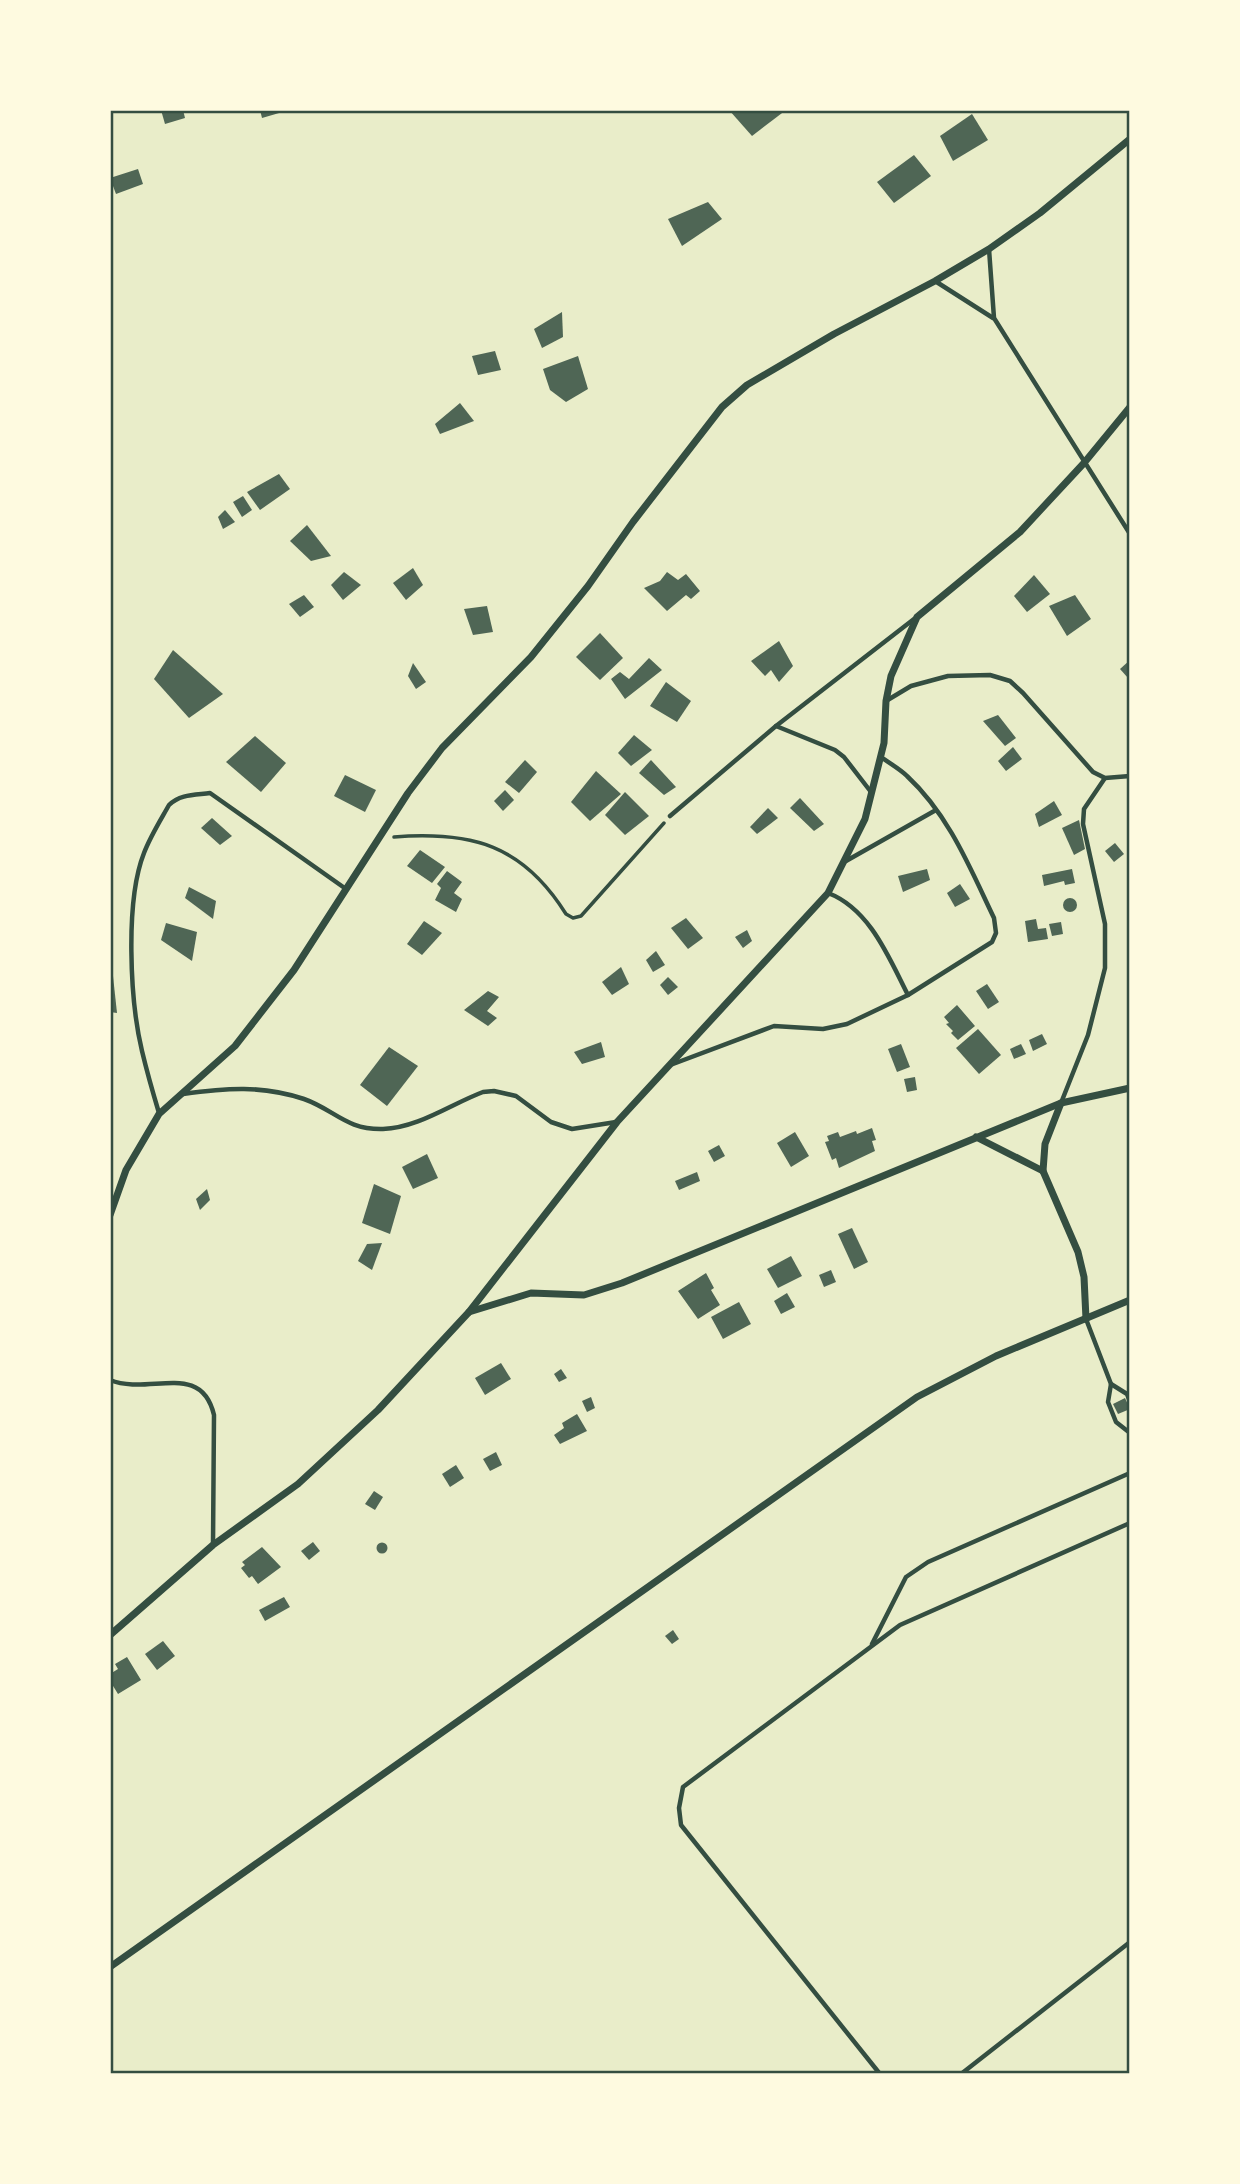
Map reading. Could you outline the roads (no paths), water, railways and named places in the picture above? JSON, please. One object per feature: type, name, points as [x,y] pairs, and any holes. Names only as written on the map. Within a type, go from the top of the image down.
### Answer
[{"type":"street","points":[[110,1215],[126,1170],[159,1114],[235,1046],[294,970],[378,838],[442,748],[531,657],[722,407],[747,385],[989,249],[1040,213],[1130,139]]},
{"type":"street","points":[[110,1635],[212,1545],[298,1483],[378,1410],[469,1312],[617,1122],[828,894],[865,819],[881,757],[886,701],[895,663],[917,617],[1020,532],[1084,463],[1130,407]]},
{"type":"street","points":[[469,1312],[531,1293],[584,1295],[622,1283],[1062,1103],[1130,1088]]},
{"type":"street","points":[[1062,1103],[1045,1144],[1043,1171],[1078,1252],[1084,1277],[1086,1319]]},
{"type":"street","points":[[976,1137],[1043,1171]]},
{"type":"street","points":[[110,1968],[917,1397],[996,1356],[1130,1300]]},
{"type":"lane","points":[[989,249],[994,318]]},
{"type":"lane","points":[[935,281],[994,318],[1130,534]]},
{"type":"lane","points":[[670,816],[776,726],[917,617]]},
{"type":"lane","points":[[886,701],[911,686],[948,676],[990,675],[1010,681],[1087,766],[1105,778],[1130,776]]},
{"type":"lane","points":[[776,726],[835,750],[844,757],[872,793]]},
{"type":"lane","points":[[669,1065],[774,1026],[823,1029],[847,1024],[908,995],[992,942],[996,933],[994,918],[956,837],[906,775],[881,757]]},
{"type":"lane","points":[[1062,1103],[1088,1035],[1105,968],[1105,924],[1083,824],[1084,809],[1105,778]]},
{"type":"lane","points":[[159,1114],[141,1049],[135,995],[133,914],[135,889],[143,854],[169,805],[183,796],[210,793],[347,890]]},
{"type":"lane","points":[[846,861],[936,810]]},
{"type":"lane","points":[[828,894],[842,899],[858,912],[891,959],[908,995]]},
{"type":"lane","points":[[181,1094],[220,1089],[265,1088],[307,1100],[354,1126],[382,1129],[403,1126],[483,1091],[494,1091],[516,1096],[551,1122],[572,1129],[617,1122]]},
{"type":"lane","points":[[1086,1319],[1111,1384],[1108,1402],[1116,1422],[1130,1433]]},
{"type":"lane","points":[[110,1380],[138,1385],[187,1383],[201,1388],[210,1400],[214,1415],[212,1545]]},
{"type":"lane","points":[[1111,1384],[1127,1394],[1130,1402]]},
{"type":"lane","points":[[872,1645],[906,1577],[928,1562],[1130,1473]]},
{"type":"lane","points":[[880,2074],[681,1825],[679,1808],[683,1787],[900,1625],[1130,1523]]},
{"type":"lane","points":[[961,2074],[1130,1942]]}]
